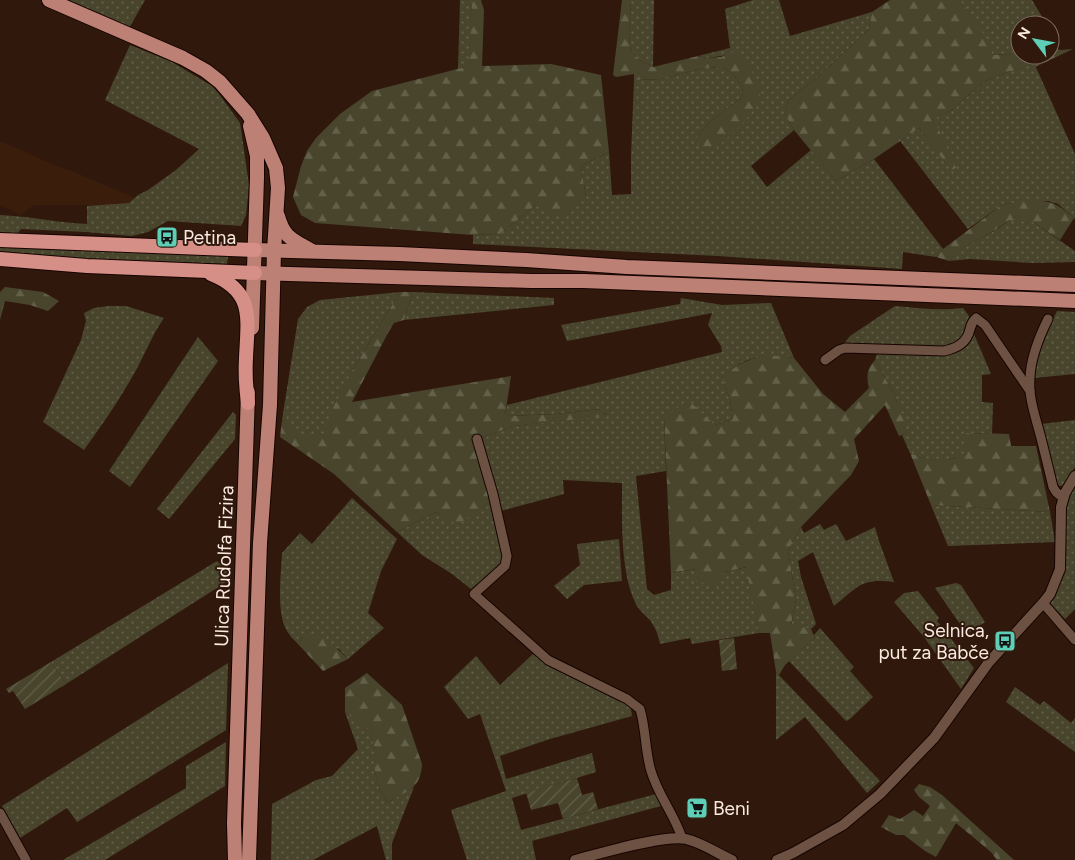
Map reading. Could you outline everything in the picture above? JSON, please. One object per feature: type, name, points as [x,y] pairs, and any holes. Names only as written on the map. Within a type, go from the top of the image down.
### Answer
[{"type":"highway","points":[[0,240],[255,250]]},
{"type":"highway","points":[[0,259],[87,266],[255,273]]},
{"type":"highway","points":[[203,271],[231,284],[239,292],[246,304],[248,324],[245,378],[248,403]]},
{"type":"main road","points":[[49,0],[195,64],[220,82],[243,106]]},
{"type":"main road","name":"Ulica Rudolfa Fizira","points":[[243,106],[263,138],[276,168],[278,178],[273,274],[270,405],[260,552],[248,860]]},
{"type":"main road","name":"Ulica Rudolfa Fizira","points":[[235,860],[235,803],[248,403],[255,273],[256,156],[254,140],[243,106]]},
{"type":"main road","points":[[276,208],[280,224],[287,236],[294,242],[315,252]]},
{"type":"main road","points":[[255,250],[399,254],[526,260],[627,268],[1075,286]]},
{"type":"main road","points":[[255,273],[531,282],[614,282],[1075,300]]},
{"type":"street","points":[[825,360],[838,350],[845,348],[944,351],[954,349],[961,345],[966,338],[972,322],[976,318],[985,325],[1030,391]]},
{"type":"street","points":[[1048,319],[1039,337],[1033,359],[1030,391],[1053,487],[1063,498]]},
{"type":"street","points":[[477,439],[491,485],[508,556],[505,566],[474,594],[548,660],[627,700],[640,709],[651,771],[682,838]]},
{"type":"street","points":[[777,860],[843,825],[880,794],[938,733],[989,662],[1050,594],[1060,568],[1060,517],[1063,498],[1075,476]]},
{"type":"street","points":[[1043,603],[1075,640]]},
{"type":"street","points":[[0,812],[26,860]]},
{"type":"street","points":[[575,860],[640,844],[682,838],[705,846],[732,860]]},
{"type":"shaded area","points":[[0,141],[135,198],[129,203],[104,205],[35,205],[21,215],[0,205]]},
{"type":"green space","points":[[57,0],[145,0],[128,30]]},
{"type":"green space","points":[[460,0],[472,0],[470,66],[458,69]]},
{"type":"green space","points":[[472,0],[481,0],[484,10],[482,66],[551,64],[601,75],[609,152],[581,166],[586,197],[575,208],[561,215],[548,213],[536,205],[500,234],[473,235],[315,223],[301,215],[293,197],[301,166],[307,151],[316,138],[340,114],[372,91],[469,66]]},
{"type":"green space","points":[[622,0],[631,0],[629,27],[631,48],[633,53],[642,62],[653,67],[698,56],[707,58],[721,57],[736,51],[756,78],[760,91],[758,101],[752,111],[736,130],[711,152],[701,148],[696,140],[711,122],[742,98],[743,87],[733,74],[723,67],[704,68],[661,79],[634,80],[634,74],[616,77],[613,75]]},
{"type":"green space","points":[[631,0],[654,0],[653,67],[637,58],[631,48],[629,35]]},
{"type":"green space","points":[[753,0],[779,0],[790,36],[872,12],[869,29],[818,77],[788,101],[785,114],[794,130],[751,166],[767,187],[811,150],[836,181],[874,159],[943,249],[936,257],[903,252],[902,269],[718,256],[473,244],[473,235],[500,234],[536,205],[586,197],[581,166],[609,152],[612,195],[631,194],[634,80],[661,79],[704,68],[723,67],[733,74],[743,87],[742,98],[711,122],[696,140],[760,94],[728,55],[707,58],[698,56],[730,48],[725,9]]},
{"type":"green space","points":[[890,0],[959,0],[980,27],[993,55],[1010,54],[1010,65],[1031,65],[985,81],[953,109],[934,119],[956,168],[951,170],[919,128],[874,159],[836,181],[794,130],[785,114],[788,101],[818,77],[869,29],[872,12]]},
{"type":"green space","points":[[959,0],[1032,0],[1041,15],[1010,15],[1010,54],[992,55],[968,12]]},
{"type":"green space","points":[[130,45],[172,62],[212,86],[240,123],[249,185],[246,215],[241,226],[168,221],[148,232],[132,236],[21,229],[18,233],[0,233],[0,215],[87,224],[87,206],[129,203],[176,170],[199,149],[105,100]]},
{"type":"green space","points":[[1073,49],[1060,55],[1060,50]]},
{"type":"green space","points":[[1028,65],[1035,65],[1075,154],[1075,219],[1058,204],[1048,201],[1003,204],[968,229],[900,141],[919,128],[951,169],[955,168],[933,119],[953,109],[985,81]]},
{"type":"green space","points":[[1038,201],[1054,204],[1074,218],[1060,240],[1033,222],[1009,220],[962,249],[949,261],[936,257],[943,249],[1003,204]]},
{"type":"green space","points":[[1019,219],[1033,222],[1075,251],[1075,262],[1032,263],[970,259],[949,261],[962,249],[995,231],[1009,220]]},
{"type":"green space","points":[[0,245],[236,254],[236,257],[228,257],[227,264],[0,255]]},
{"type":"green space","points":[[5,287],[43,292],[59,301],[48,311],[30,305],[5,301],[0,320],[0,292]]},
{"type":"green space","points":[[400,292],[352,371],[323,436],[299,437],[282,420],[298,319],[307,307],[320,300]]},
{"type":"green space","points":[[400,292],[413,292],[404,320],[394,323],[352,402],[511,376],[505,416],[556,414],[601,409],[606,416],[513,426],[473,441],[490,501],[458,525],[436,512],[397,532],[334,474],[280,437],[282,420],[299,436],[323,436],[334,406],[352,371]]},
{"type":"green space","points":[[413,292],[554,298],[554,305],[404,320]]},
{"type":"green space","points":[[681,298],[722,305],[771,303],[794,358],[759,357],[745,361],[722,377],[730,400],[733,419],[715,425],[664,418],[666,471],[636,476],[647,589],[654,595],[671,590],[671,573],[697,569],[721,573],[747,567],[759,633],[692,644],[690,638],[660,644],[654,626],[636,604],[630,589],[624,560],[622,483],[563,480],[564,494],[501,511],[481,438],[513,426],[606,415],[600,409],[556,414],[505,416],[507,405],[722,352],[721,346],[708,325],[712,313],[567,341],[561,325],[680,304]]},
{"type":"green space","points":[[126,306],[164,318],[123,392],[84,450],[43,422],[81,340],[86,321],[84,313],[94,308]]},
{"type":"green space","points":[[895,306],[937,309],[963,308],[969,316],[967,327],[961,337],[950,347],[843,345],[850,336]]},
{"type":"green space","points":[[1057,311],[1075,312],[1075,374],[1034,378],[1043,343]]},
{"type":"green space","points":[[974,334],[991,374],[982,375],[982,402],[993,403],[992,434],[967,433],[967,454],[944,461],[933,460],[910,453],[902,435],[907,433],[894,394],[875,360],[877,353],[953,353],[961,351],[971,341]]},
{"type":"green space","points":[[198,337],[218,361],[130,487],[109,471]]},
{"type":"green space","points":[[768,355],[794,358],[823,394],[845,412],[869,388],[868,373],[870,366],[875,360],[894,394],[908,433],[899,436],[885,405],[854,439],[859,461],[851,475],[801,527],[788,551],[796,599],[791,625],[811,629],[815,638],[785,665],[779,675],[776,672],[770,633],[759,633],[746,567],[721,573],[715,586],[696,581],[696,569],[671,573],[664,418],[688,400],[715,425],[733,419],[730,400],[722,377],[738,365]]},
{"type":"green space","points":[[233,412],[236,415],[235,439],[169,519],[157,509]]},
{"type":"green space","points":[[1075,420],[1075,467],[1063,486],[1060,486],[1056,483],[1041,424]]},
{"type":"green space","points":[[966,433],[1009,434],[1011,446],[1036,446],[1050,512],[931,505],[910,453],[938,461],[966,454]]},
{"type":"green space","points":[[1075,484],[1075,609],[1065,619],[1049,602],[1063,577],[1066,555],[1067,506]]},
{"type":"green space","points":[[352,498],[397,539],[381,571],[368,613],[384,628],[348,659],[339,649],[303,637],[298,644],[292,638],[287,631],[281,614],[280,583],[282,553],[300,533],[312,544]]},
{"type":"green space","points":[[490,501],[503,559],[502,565],[471,589],[422,555],[397,532],[436,512],[458,524]]},
{"type":"green space","points":[[931,505],[1050,512],[1055,542],[948,546]]},
{"type":"green space","points":[[820,524],[824,530],[836,524],[846,541],[875,527],[894,582],[874,581],[861,585],[834,606],[813,552],[798,561],[801,577],[816,624],[811,629],[791,626],[796,599],[788,551],[801,527],[804,533]]},
{"type":"green space","points":[[619,539],[622,581],[584,585],[567,599],[554,586],[580,565],[577,544]]},
{"type":"green space","points":[[217,561],[231,574],[231,579],[66,684],[51,662]]},
{"type":"green space","points":[[956,583],[961,585],[985,622],[967,634],[935,588]]},
{"type":"green space","points":[[918,591],[939,618],[937,621],[974,668],[961,689],[924,637],[894,602],[904,593]]},
{"type":"green space","points":[[820,628],[854,667],[850,671],[873,697],[846,721],[789,661],[815,638],[814,635]]},
{"type":"green space","points":[[310,635],[328,640],[348,659],[323,671],[298,644],[303,637]]},
{"type":"green space","points":[[734,638],[737,669],[722,671],[719,640]]},
{"type":"green space","points":[[534,653],[630,704],[632,716],[550,739],[500,756],[506,779],[592,753],[596,772],[512,798],[521,830],[656,794],[661,806],[532,841],[536,860],[467,860],[451,810],[506,791],[480,714],[468,719],[444,687],[476,656],[500,685]]},
{"type":"green space","points":[[51,662],[66,684],[25,709],[13,691],[9,693],[6,689]]},
{"type":"green space","points":[[228,663],[226,730],[77,822],[67,808],[20,838],[2,806]]},
{"type":"green space","points":[[776,672],[880,781],[867,793],[805,717],[776,740]]},
{"type":"green space","points":[[367,673],[402,705],[422,764],[416,784],[407,792],[388,802],[380,791],[375,771],[375,750],[370,730],[345,712],[345,688]]},
{"type":"green space","points":[[1015,687],[1040,705],[1044,701],[1071,723],[1075,718],[1075,752],[1006,702]]},
{"type":"green space","points":[[345,712],[370,729],[375,750],[375,771],[380,791],[388,802],[414,787],[392,843],[392,860],[386,860],[377,826],[313,860],[271,860],[272,804],[316,780],[332,776],[358,749]]},
{"type":"green space","points":[[226,742],[225,786],[105,860],[63,860],[186,788],[186,766]]},
{"type":"green space","points":[[577,778],[582,795],[593,792],[598,809],[563,819],[558,803],[531,810],[526,793]]},
{"type":"green space","points":[[919,784],[930,787],[942,795],[1014,860],[997,860],[991,852],[956,823],[936,857],[904,835],[896,835],[881,827],[889,815],[900,819],[914,810],[923,816],[930,806],[914,790]]},
{"type":"place","name":"Petina","points":[[167,237]]},
{"type":"place","name":"Selnica, put za Babče","points":[[1005,641]]},
{"type":"place","name":"Beni","points":[[697,808]]}]
